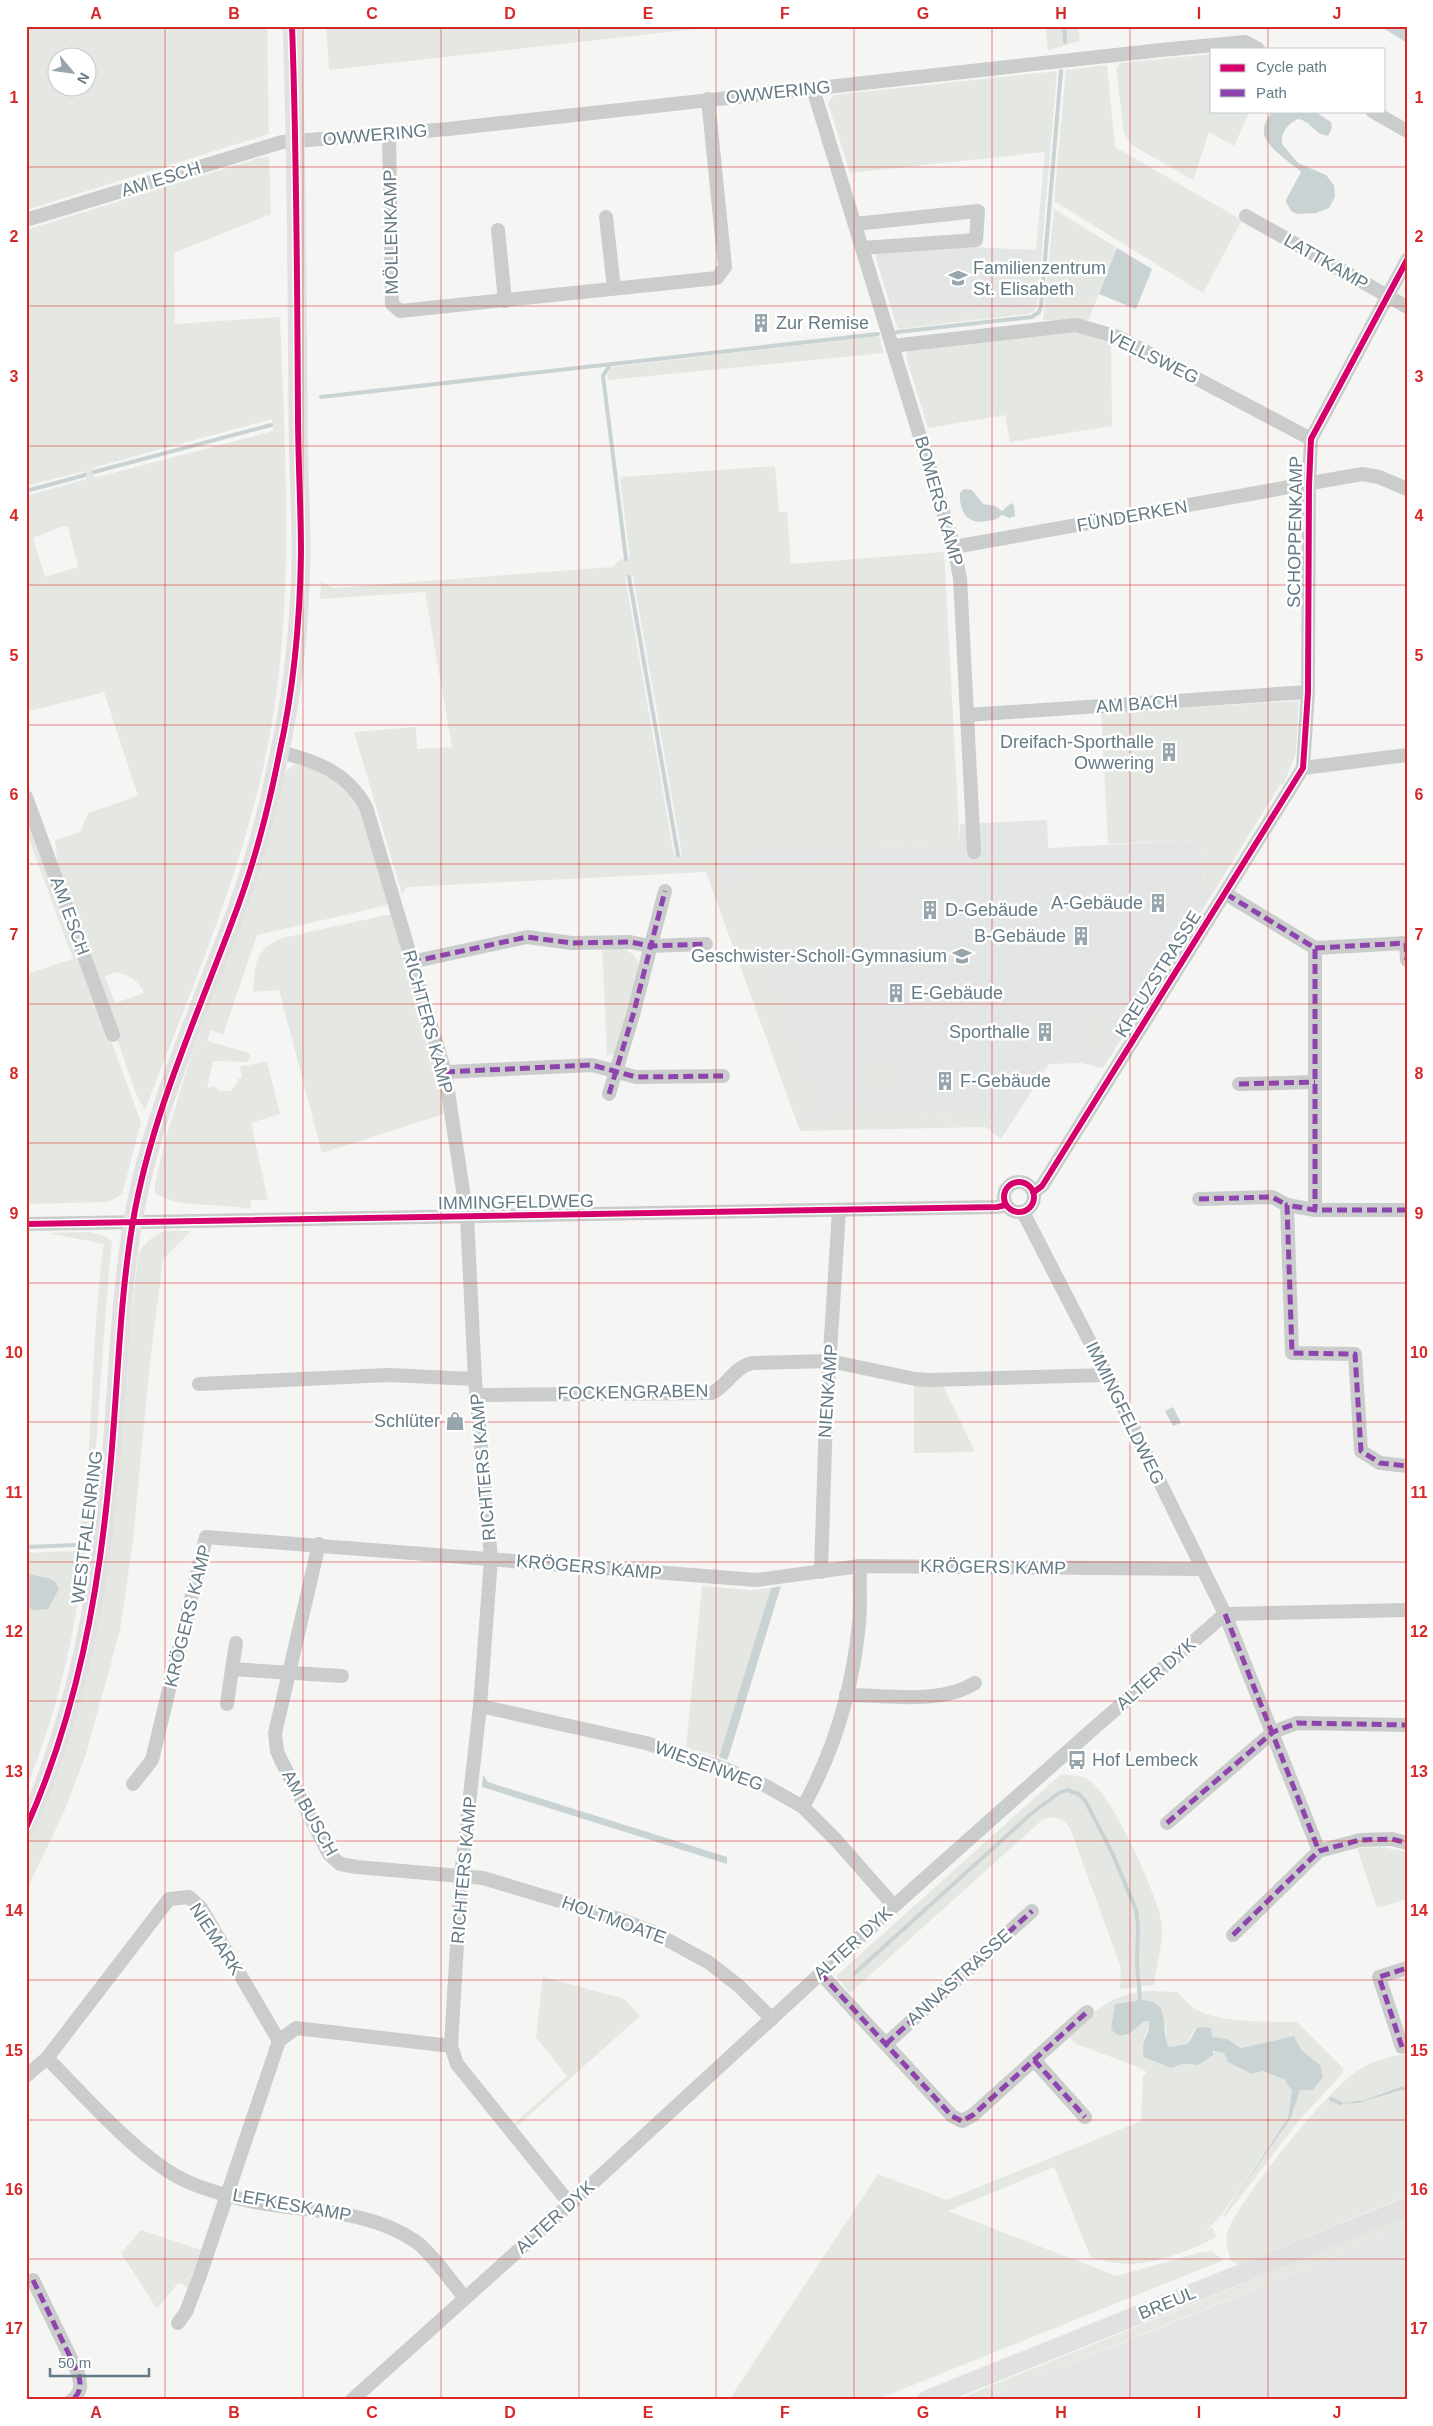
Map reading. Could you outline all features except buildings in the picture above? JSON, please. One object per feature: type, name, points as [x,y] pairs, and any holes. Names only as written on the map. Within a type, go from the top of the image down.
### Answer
[{"type":"street","name":"WESTFALENRING","points":[[26,1828],[49,1771],[69,1710],[85,1650],[106,1512],[119,1344],[133,1222],[148,1157],[169,1085],[254,859],[280,752],[295,660],[301,554],[298,436],[296,141],[292,26]]},
{"type":"street","name":"OWWERING","points":[[296,141],[448,129],[1161,50],[1244,42],[1256,48]]},
{"type":"street","name":"BOMERS KAMP","points":[[813,88],[954,547],[960,578],[974,852]]},
{"type":"street","name":"MÖLLENKAMP","points":[[389,133],[392,304],[400,311],[717,278],[725,267],[708,99]]},
{"type":"street","points":[[1374,112],[1407,130]]},
{"type":"street","name":"AM ESCH","points":[[26,220],[282,142],[296,141]]},
{"type":"street","points":[[855,224],[978,211],[976,240],[862,248]]},
{"type":"street","name":"LATTKAMP","points":[[1246,216],[1407,307]]},
{"type":"street","points":[[606,217],[614,288]]},
{"type":"street","points":[[498,230],[505,300]]},
{"type":"street","name":"SCHOPPENKAMP","points":[[1304,768],[1308,692],[1309,484],[1312,439],[1407,260]]},
{"type":"street","name":"VELLSWEG","points":[[892,346],[1058,326],[1087,327],[1118,337],[1312,439]]},
{"type":"street","name":"FÜNDERKEN","points":[[954,547],[1362,474],[1379,477],[1407,489]]},
{"type":"street","name":"AM BACH","points":[[967,715],[1308,692]]},
{"type":"street","name":"RICHTERS KAMP","points":[[280,752],[311,760],[335,771],[347,780],[366,807],[445,1072],[467,1218],[475,1380],[491,1559],[480,1706],[461,1876],[451,2046],[457,2064],[570,2204]]},
{"type":"street","points":[[1304,768],[1407,755]]},
{"type":"street","name":"KREUZSTRASSE","points":[[1034,1192],[1042,1186],[1304,768]]},
{"type":"street","name":"AM ESCH","points":[[26,797],[113,1035]]},
{"type":"street","points":[[609,1094],[633,1015],[665,891]]},
{"type":"street","points":[[1226,894],[1315,948],[1406,943],[1407,960]]},
{"type":"street","points":[[411,962],[527,938],[572,942],[630,942],[650,946],[706,944]]},
{"type":"street","points":[[1315,948],[1315,1210]]},
{"type":"street","points":[[445,1072],[592,1065],[636,1076],[723,1076]]},
{"type":"street","points":[[1239,1084],[1315,1082]]},
{"type":"street","points":[[1014,1182],[1028,1184],[1034,1192],[1034,1202],[1023,1212],[1013,1211],[1006,1205],[1004,1192],[1014,1182]]},
{"type":"street","points":[[1199,1199],[1272,1197],[1287,1205],[1315,1210],[1407,1210]]},
{"type":"street","name":"IMMINGFELDWEG","points":[[26,1224],[467,1218],[997,1207],[1006,1205]]},
{"type":"street","points":[[1287,1205],[1292,1352],[1355,1354],[1360,1451],[1380,1462],[1407,1466]]},
{"type":"street","name":"NIENKAMP","points":[[821,1572],[826,1416],[839,1210]]},
{"type":"street","name":"IMMINGFELDWEG","points":[[1023,1212],[1107,1375],[1225,1614],[1319,1851]]},
{"type":"street","name":"FOCKENGRABEN","points":[[477,1395],[712,1393],[721,1388],[734,1372],[743,1366],[830,1361],[915,1379],[929,1380],[1107,1375]]},
{"type":"street","points":[[199,1384],[388,1376],[475,1380]]},
{"type":"street","name":"KRÖGERS KAMP","points":[[133,1784],[152,1760],[206,1537],[320,1544],[756,1580],[860,1566],[1202,1569]]},
{"type":"street","name":"AM BUSCH","points":[[320,1544],[275,1733],[277,1751],[329,1854],[340,1864],[461,1876]]},
{"type":"street","points":[[803,1807],[821,1775],[846,1695],[855,1657],[859,1621],[860,1566]]},
{"type":"street","points":[[1225,1614],[1407,1610]]},
{"type":"street","name":"ALTER DYK","points":[[352,2400],[570,2204],[894,1906],[1225,1614]]},
{"type":"street","points":[[227,1704],[236,1644]]},
{"type":"street","points":[[232,1669],[342,1676]]},
{"type":"street","points":[[846,1695],[932,1697],[961,1692],[975,1683]]},
{"type":"street","name":"WIESENWEG","points":[[480,1706],[646,1743],[720,1767],[766,1786],[803,1807],[836,1840],[894,1906]]},
{"type":"street","points":[[1167,1824],[1273,1732],[1297,1723],[1407,1725]]},
{"type":"street","points":[[1233,1935],[1319,1851],[1360,1840],[1392,1839],[1407,1843]]},
{"type":"street","name":"HOLTMOATE","points":[[461,1876],[483,1878],[502,1883],[595,1910],[651,1931],[708,1962],[740,1986],[772,2019]]},
{"type":"street","name":"NIEMARK","points":[[26,2076],[47,2058],[169,1899],[189,1897],[201,1908],[279,2041]]},
{"type":"street","name":"ANNASTRASSE","points":[[886,2044],[1032,1911]]},
{"type":"street","points":[[1402,2047],[1379,1977],[1407,1968]]},
{"type":"street","points":[[820,1974],[952,2116],[962,2121],[973,2115],[1087,2012]]},
{"type":"street","points":[[178,2323],[186,2312],[200,2278],[279,2041],[296,2028],[451,2046]]},
{"type":"street","name":"LEFKESKAMP","points":[[47,2058],[127,2136],[160,2165],[184,2180],[263,2204],[350,2215],[392,2227],[417,2243],[465,2298]]},
{"type":"street","points":[[1034,2060],[1085,2117]]},
{"type":"street","name":"BREUL","points":[[926,2400],[1407,2207]]},
{"type":"street","points":[[33,2280],[78,2373],[81,2386],[72,2400]]},
{"type":"shaded area","points":[[26,26],[267,26],[269,134],[26,210]]},
{"type":"shaded area","points":[[326,26],[722,26],[329,70]]},
{"type":"shaded area","points":[[1045,26],[1078,26],[1080,41],[1048,50]]},
{"type":"shaded area","points":[[1380,26],[1407,26],[1407,43]]},
{"type":"shaded area","points":[[1210,54],[1210,112],[1250,112],[1234,146],[1209,132],[1193,180],[1132,145],[1124,133],[1116,68],[1120,63]]},
{"type":"shaded area","points":[[1107,65],[1115,147],[1242,220],[1203,293],[1054,201],[1066,70]]},
{"type":"shaded area","points":[[1057,71],[1037,307],[1033,312],[1027,314],[898,329],[895,321],[1024,307],[1031,300],[1045,152],[850,173],[828,103],[834,95]]},
{"type":"shaded area","points":[[1271,112],[1316,112],[1331,122],[1332,127],[1329,135],[1324,135],[1320,134],[1303,120],[1298,119],[1285,129],[1282,140],[1282,144],[1298,163],[1326,175],[1334,185],[1335,197],[1329,208],[1316,213],[1297,214],[1291,211],[1286,202],[1287,198],[1301,172],[1267,141],[1264,135],[1266,122]]},
{"type":"shaded area","points":[[269,157],[271,214],[174,253],[175,324],[280,317],[286,467],[286,567],[280,667],[273,717],[251,818],[219,916],[145,1110],[137,1096],[59,874],[55,840],[80,832],[88,813],[138,796],[104,692],[26,712],[26,496],[87,479],[84,471],[26,486],[26,230],[259,158]],"holes":[[[272,419],[273,431],[94,478],[92,468]],[[61,527],[68,527],[78,567],[45,577],[33,538]],[[117,972],[126,975],[134,979],[144,993],[115,1003],[105,976]]]},
{"type":"shaded area","points":[[1054,209],[1117,248],[1088,321],[1043,320]]},
{"type":"shaded area","name":"Familienzentrum St. Elisabeth","points":[[951,246],[1036,250],[1029,305],[895,321],[875,255]]},
{"type":"shaded area","points":[[1117,248],[1152,269],[1136,309],[1099,294]]},
{"type":"shaded area","points":[[1061,331],[1086,332],[1111,340],[1112,426],[1010,442],[1005,415],[928,428],[906,357],[908,351]]},
{"type":"shaded area","points":[[879,336],[884,353],[608,380],[607,375],[611,367]]},
{"type":"shaded area","points":[[775,466],[779,512],[787,512],[791,564],[944,552],[960,845],[720,854],[720,872],[752,958],[729,890],[743,884],[748,869],[851,861],[861,866],[866,938],[861,946],[852,950],[763,953],[817,1105],[806,1109],[811,1123],[825,1124],[829,1113],[861,1109],[874,1114],[887,1115],[979,1111],[993,1118],[993,1133],[986,1127],[800,1131],[706,872],[407,887],[402,894],[354,732],[416,727],[417,749],[452,747],[425,592],[320,599],[321,582],[333,588],[612,567],[622,559],[630,559],[620,477]],"holes":[[[633,576],[682,855],[674,855],[625,577]]]},
{"type":"shaded area","points":[[964,489],[972,490],[983,504],[995,506],[1002,511],[1011,503],[1014,505],[1015,516],[1009,518],[1002,515],[993,520],[980,522],[969,519],[963,511],[960,500],[960,493]]},
{"type":"shaded area","points":[[1299,701],[1296,753],[1283,786],[1281,783],[1213,893],[1204,893],[1202,840],[1108,844],[1101,712]]},
{"type":"shaded area","points":[[297,763],[335,778],[358,799],[390,902],[384,906],[257,935],[223,1035],[211,1030],[207,1041],[246,1052],[250,1054],[250,1059],[246,1062],[213,1061],[207,1088],[214,1086],[219,1091],[230,1091],[238,1079],[242,1077],[240,1067],[267,1061],[280,1114],[251,1123],[268,1200],[251,1200],[250,1209],[177,1202],[155,1193],[155,1183],[165,1141],[190,1059],[233,939],[283,778],[287,770]]},
{"type":"shaded area","points":[[26,810],[141,1122],[122,1194],[109,1202],[26,1204],[26,974],[73,959],[26,831]]},
{"type":"shaded area","name":"Geschwister-Scholl-Gymnasium","points":[[1047,820],[1048,848],[1202,840],[1204,893],[1213,893],[1103,1068],[1081,1063],[1049,1064],[1001,1139],[993,1133],[993,1118],[979,1111],[887,1115],[874,1114],[861,1109],[825,1124],[811,1123],[720,872],[719,854],[960,845],[960,824]]},
{"type":"shaded area","points":[[386,915],[394,915],[438,1066],[447,1111],[441,1115],[322,1153],[279,990],[253,992],[254,973],[261,953],[282,938]]},
{"type":"shaded area","points":[[602,947],[625,950],[633,955],[639,965],[617,1053],[607,1055]]},
{"type":"shaded area","points":[[1096,1008],[1096,1019],[1106,1019],[1107,1028],[1097,1029],[1099,1054],[1089,1055],[1086,1009]]},
{"type":"shaded area","points":[[894,1062],[895,1092],[866,1093],[865,1063]]},
{"type":"shaded area","points":[[165,1231],[191,1231],[163,1259],[150,1362],[133,1540],[120,1630],[86,1754],[64,1812],[26,1891],[26,1842],[51,1782],[122,1403],[138,1255],[149,1240]]},
{"type":"shaded area","points":[[90,1232],[105,1236],[112,1242],[89,1519],[68,1655],[50,1722],[26,1788],[26,1553],[76,1551],[87,1475],[96,1321],[104,1244],[48,1233]]},
{"type":"shaded area","points":[[943,1385],[975,1452],[914,1453],[914,1386]]},
{"type":"shaded area","points":[[1173,1407],[1181,1423],[1173,1426],[1165,1411]]},
{"type":"shaded area","points":[[26,1572],[50,1579],[57,1584],[59,1589],[48,1609],[33,1610],[26,1606]]},
{"type":"shaded area","points":[[702,1586],[751,1590],[771,1588],[719,1757],[686,1747]]},
{"type":"shaded area","points":[[781,1586],[727,1760],[719,1757],[771,1588]]},
{"type":"shaded area","points":[[483,1775],[488,1782],[727,1857],[727,1864],[482,1787]]},
{"type":"shaded area","points":[[1060,1775],[1087,1779],[1097,1788],[1120,1823],[1143,1869],[1159,1910],[1162,1924],[1161,1945],[1154,1985],[1120,1989],[1121,1968],[1070,1828],[1061,1820],[1050,1818],[1042,1820],[850,1993],[836,1976]]},
{"type":"shaded area","points":[[1381,1847],[1407,1852],[1407,1899],[1377,1908],[1357,1848]]},
{"type":"shaded area","points":[[543,1977],[625,1999],[640,2016],[515,2128],[513,2125],[567,2076],[536,2037]]},
{"type":"shaded area","points":[[1148,1991],[1177,1992],[1194,2008],[1215,2017],[1244,2021],[1297,2022],[1343,2068],[1343,2073],[1301,2118],[1225,2217],[1223,2215],[1291,2118],[1298,2093],[1300,2090],[1309,2089],[1306,2054],[1280,2039],[1241,2048],[1227,2039],[1212,2037],[1210,2028],[1194,2030],[1187,2044],[1169,2047],[1166,2043],[1166,2029],[1150,2000],[1130,2034],[1144,2021],[1149,2021],[1144,2038],[1171,2068],[1182,2064],[1192,2066],[1210,2054],[1219,2052],[1224,2053],[1252,2074],[1263,2071],[1285,2080],[1292,2091],[1289,2117],[1222,2214],[1202,2236],[1212,2227],[1216,2237],[1174,2255],[1140,2263],[1120,2263],[1091,2258],[1054,2167],[948,2211],[1117,2276],[1201,2252],[1211,2251],[1224,2260],[876,2400],[729,2400],[878,2174],[947,2200],[1141,2121],[1143,2076],[1147,2072],[1074,2043],[1069,2036],[1104,2005],[1123,1996]]},
{"type":"shaded area","points":[[1141,2000],[1151,2001],[1158,2005],[1162,2011],[1166,2041],[1169,2047],[1187,2044],[1200,2027],[1211,2028],[1212,2037],[1227,2039],[1241,2048],[1294,2036],[1301,2050],[1320,2065],[1323,2077],[1313,2090],[1300,2090],[1291,2118],[1223,2215],[1288,2118],[1292,2091],[1285,2080],[1263,2071],[1252,2074],[1228,2062],[1224,2053],[1213,2051],[1213,2055],[1198,2065],[1182,2064],[1171,2068],[1144,2057],[1143,2046],[1149,2021],[1144,2021],[1128,2034],[1123,2035],[1115,2033],[1111,2028],[1115,2004]]},
{"type":"shaded area","points":[[1407,2054],[1407,2088],[1401,2086],[1365,2100],[1343,2103],[1358,2103],[1402,2090],[1407,2091],[1407,2196],[1239,2264],[1231,2261],[1227,2246],[1227,2235],[1236,2216],[1266,2171],[1306,2121],[1326,2099],[1357,2071],[1369,2064]]},
{"type":"shaded area","points":[[1402,2086],[1407,2088],[1407,2091],[1402,2090],[1358,2103],[1335,2104],[1365,2100]]},
{"type":"shaded area","points":[[1407,2217],[1407,2227],[980,2400],[956,2400]]},
{"type":"shaded area","points":[[1407,2227],[1407,2400],[980,2400],[1145,2334]]},
{"type":"shaded area","points":[[141,2230],[201,2250],[188,2287],[178,2283],[157,2309],[121,2253]]},
{"type":"waterway","points":[[1064,26],[1065,42]]},
{"type":"waterway","points":[[897,332],[1032,317],[1039,312],[1061,71]]},
{"type":"waterway","points":[[321,397],[878,334]]},
{"type":"waterway","points":[[609,366],[603,376],[626,559]]},
{"type":"waterway","points":[[94,472],[271,425]]},
{"type":"waterway","points":[[26,491],[85,475]]},
{"type":"waterway","points":[[629,577],[678,855]]},
{"type":"waterway","points":[[26,1547],[76,1545]]},
{"type":"waterway","points":[[855,1973],[1032,1813],[1059,1793],[1067,1790],[1079,1794],[1086,1802],[1113,1855],[1136,1910],[1140,1999]]},
{"type":"waterway","points":[[1331,2099],[1340,2103]]},
{"type":"marked path","points":[[609,1094],[633,1015],[665,891]]},
{"type":"marked path","points":[[1226,894],[1315,948],[1315,1210]]},
{"type":"marked path","points":[[411,962],[527,937],[572,943],[630,942],[650,946],[706,944]]},
{"type":"marked path","points":[[1315,948],[1406,943],[1407,960]]},
{"type":"marked path","points":[[445,1072],[592,1065],[636,1077],[723,1076]]},
{"type":"marked path","points":[[1239,1084],[1315,1082]]},
{"type":"marked path","points":[[1199,1199],[1272,1197],[1287,1205]]},
{"type":"marked path","points":[[1407,1210],[1315,1210],[1287,1205],[1292,1353],[1355,1354],[1361,1451],[1380,1463],[1407,1466]]},
{"type":"marked path","points":[[1225,1614],[1319,1851]]},
{"type":"marked path","points":[[1167,1823],[1273,1732],[1297,1723],[1407,1725]]},
{"type":"marked path","points":[[1233,1935],[1319,1851],[1360,1840],[1392,1839],[1407,1843]]},
{"type":"marked path","points":[[886,2044],[1032,1911]]},
{"type":"marked path","points":[[1402,2047],[1379,1977],[1407,1968]]},
{"type":"marked path","points":[[820,1973],[952,2116],[962,2121],[973,2115],[1087,2012]]},
{"type":"marked path","points":[[1034,2060],[1085,2117]]},
{"type":"marked path","points":[[33,2280],[78,2373],[80,2388],[78,2394],[72,2400]]},
{"type":"cycle path","points":[[26,1828],[44,1785],[59,1741],[72,1697],[92,1607],[110,1470],[128,1252],[141,1180],[178,1061],[251,869],[271,793],[289,705],[298,629],[301,553],[296,172],[292,26]]},
{"type":"cycle path","points":[[1034,1192],[1042,1186],[1303,768],[1308,692],[1311,439],[1407,260]]},
{"type":"cycle path","points":[[1019,1182],[1030,1186],[1034,1197],[1030,1208],[1019,1212],[1008,1208],[1004,1197],[1008,1186],[1019,1182]]},
{"type":"cycle path","points":[[26,1224],[997,1207],[1006,1205]]},
{"type":"place","name":"Familienzentrum St. Elisabeth","points":[[958,278]]},
{"type":"place","name":"Zur Remise","points":[[761,323]]},
{"type":"place","name":"Dreifach-Sporthalle Owwering","points":[[1169,752]]},
{"type":"place","name":"A-Gebäude","points":[[1158,903]]},
{"type":"place","name":"D-Gebäude","points":[[930,910]]},
{"type":"place","name":"B-Gebäude","points":[[1081,936]]},
{"type":"place","name":"Geschwister-Scholl-Gymnasium","points":[[962,956]]},
{"type":"place","name":"E-Gebäude","points":[[896,993]]},
{"type":"place","name":"Sporthalle","points":[[1045,1032]]},
{"type":"place","name":"F-Gebäude","points":[[945,1081]]},
{"type":"place","name":"Schlüter","points":[[455,1421]]},
{"type":"place","name":"Hof Lembeck","points":[[1077,1760]]}]
